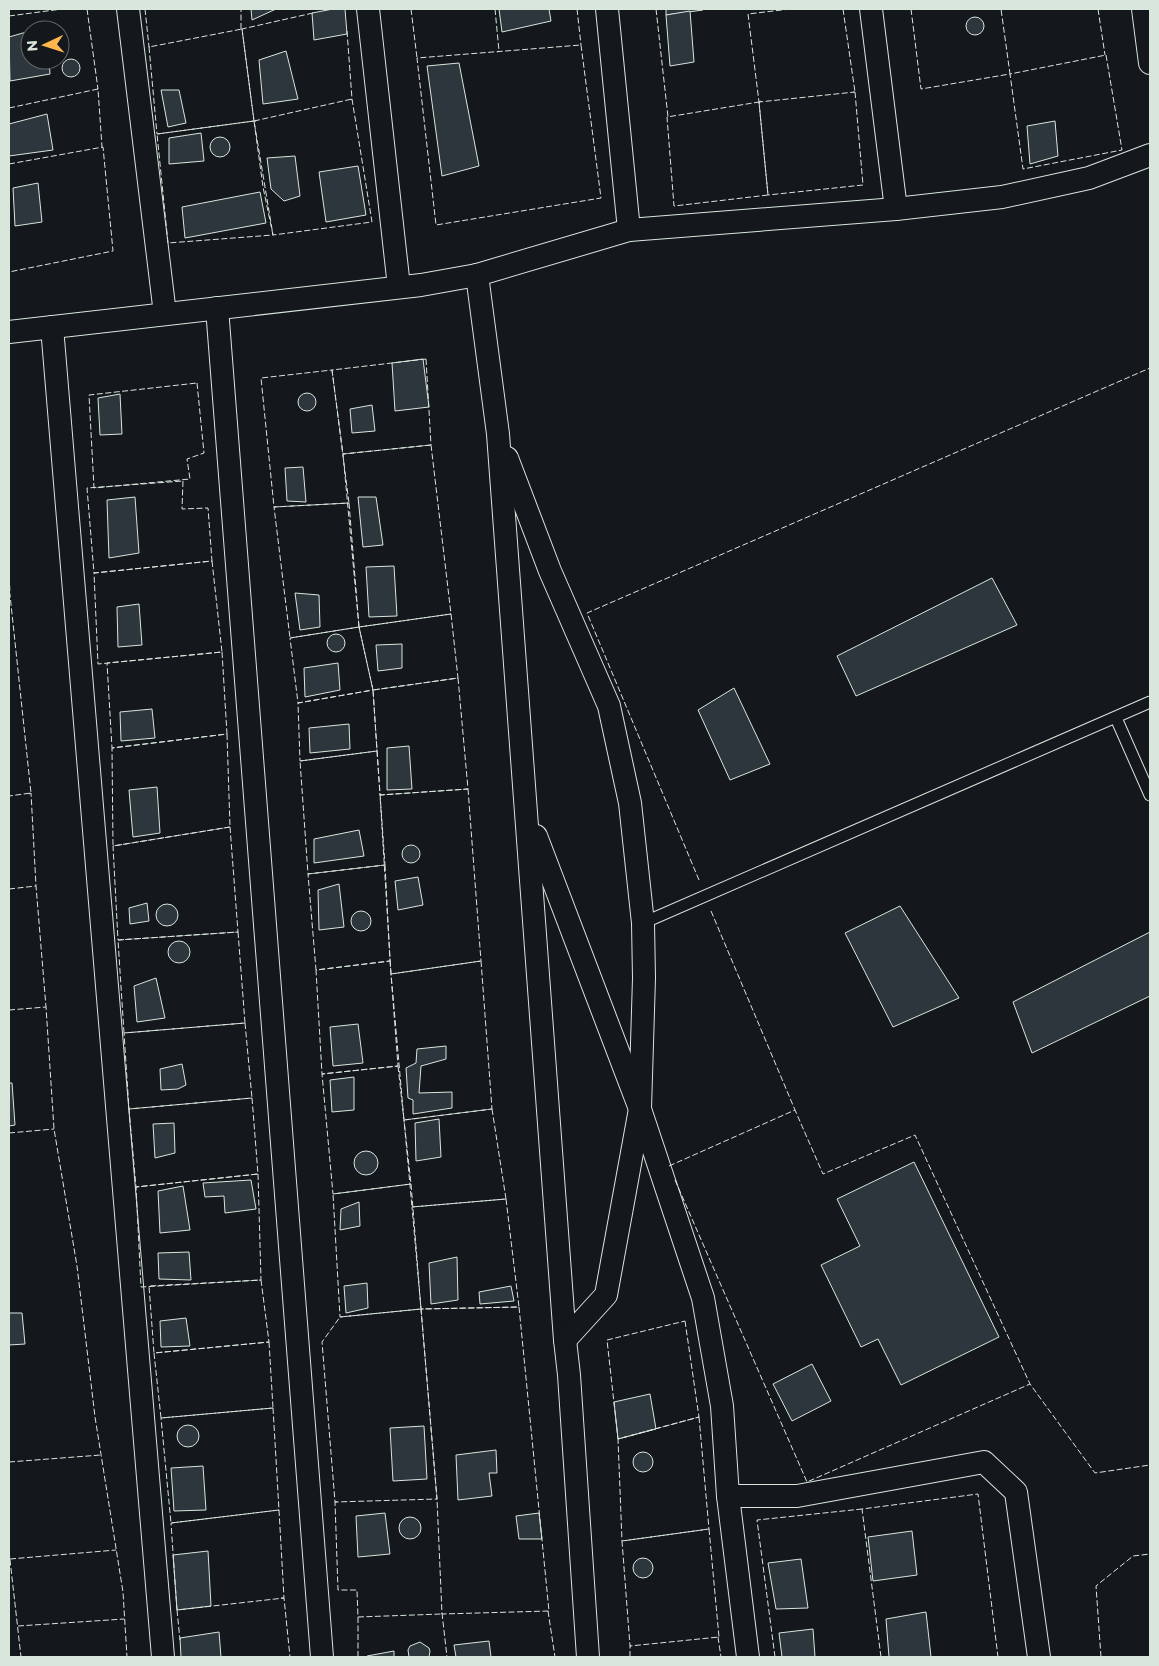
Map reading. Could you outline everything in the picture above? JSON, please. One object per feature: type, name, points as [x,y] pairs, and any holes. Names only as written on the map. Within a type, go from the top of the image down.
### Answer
[{"type":"street","points":[[128,9],[165,314]]},
{"type":"street","points":[[368,9],[399,287]]},
{"type":"street","points":[[607,9],[629,230]]},
{"type":"street","points":[[871,9],[896,209]]},
{"type":"street","points":[[1144,9],[1150,64]]},
{"type":"street","points":[[9,332],[399,287],[477,274],[629,230],[896,209],[1002,197],[1089,178],[1150,155]]},
{"type":"street","points":[[477,274],[498,434],[569,1375],[588,1657]]},
{"type":"street","points":[[217,308],[322,1657]]},
{"type":"street","points":[[52,327],[163,1657]]},
{"type":"street","points":[[498,434],[550,571],[609,706],[630,803],[643,923],[644,978],[640,1109],[606,1295],[565,1340]]},
{"type":"street","points":[[527,812],[640,1109],[703,1298],[722,1406],[728,1496],[748,1657]]},
{"type":"street","points":[[728,1496],[797,1496],[984,1462],[1016,1492],[1038,1657]]},
{"type":"lane","points":[[643,923],[1150,702]]},
{"type":"lane","points":[[1116,718],[1150,795]]},
{"type":"building","points":[[251,9],[276,9],[252,20]]},
{"type":"building","points":[[345,9],[347,34],[314,40],[312,13]]},
{"type":"building","points":[[499,9],[549,9],[551,21],[502,32]]},
{"type":"building","points":[[666,9],[702,9],[703,10],[666,15]]},
{"type":"building","points":[[690,11],[694,62],[670,66],[666,15]]},
{"type":"building","points":[[975,17],[981,20],[984,26],[981,32],[975,35],[969,32],[966,26],[969,20]]},
{"type":"building","points":[[20,34],[20,70],[50,70],[50,74],[10,81],[9,37]]},
{"type":"building","points":[[286,51],[298,99],[263,104],[259,60]]},
{"type":"building","points":[[70,59],[75,59],[80,64],[80,72],[75,77],[67,77],[62,72],[62,70],[70,70]]},
{"type":"building","points":[[459,63],[479,166],[442,176],[427,66]]},
{"type":"building","points":[[161,90],[179,90],[186,123],[168,127]]},
{"type":"building","points":[[47,114],[53,150],[9,156],[9,124]]},
{"type":"building","points":[[1055,121],[1058,156],[1030,164],[1027,126]]},
{"type":"building","points":[[201,133],[204,161],[169,164],[169,138]]},
{"type":"building","points":[[220,137],[227,140],[230,147],[227,154],[220,157],[213,154],[210,147],[213,140]]},
{"type":"building","points":[[295,156],[300,196],[284,201],[271,189],[267,158]]},
{"type":"building","points":[[358,166],[366,215],[326,222],[319,172]]},
{"type":"building","points":[[38,183],[42,222],[15,226],[13,188]]},
{"type":"building","points":[[260,192],[266,223],[185,238],[182,207]]},
{"type":"building","points":[[423,359],[429,407],[395,411],[392,363]]},
{"type":"building","points":[[307,393],[313,396],[316,402],[313,408],[307,411],[301,408],[298,402],[301,396]]},
{"type":"building","points":[[120,394],[122,434],[100,435],[98,398]]},
{"type":"building","points":[[372,405],[375,431],[352,433],[350,409]]},
{"type":"building","points":[[303,467],[306,502],[287,501],[285,468]]},
{"type":"building","points":[[135,497],[139,553],[109,558],[107,500]]},
{"type":"building","points":[[358,497],[376,497],[383,545],[363,547]]},
{"type":"building","points":[[394,566],[397,616],[369,617],[366,567]]},
{"type":"building","points":[[992,578],[1017,625],[856,696],[837,656]]},
{"type":"building","points":[[295,593],[319,595],[320,627],[300,630]]},
{"type":"building","points":[[139,604],[142,645],[118,647],[117,607]]},
{"type":"building","points":[[336,634],[342,637],[345,643],[342,649],[336,652],[330,649],[327,643],[330,637]]},
{"type":"building","points":[[402,644],[402,668],[378,671],[376,645]]},
{"type":"building","points":[[338,663],[340,690],[305,697],[304,668]]},
{"type":"building","points":[[734,688],[770,764],[730,780],[698,710]]},
{"type":"building","points":[[152,709],[155,738],[121,741],[120,712]]},
{"type":"building","points":[[349,724],[350,749],[310,753],[309,728]]},
{"type":"building","points":[[409,746],[412,789],[387,790],[387,748]]},
{"type":"building","points":[[157,787],[160,833],[133,837],[129,790]]},
{"type":"building","points":[[359,830],[364,856],[314,863],[314,839]]},
{"type":"building","points":[[407,845],[415,845],[420,850],[418,861],[407,863],[402,858],[402,850]]},
{"type":"building","points":[[418,877],[423,905],[398,910],[395,881]]},
{"type":"building","points":[[339,884],[344,927],[319,930],[318,890]]},
{"type":"building","points":[[147,903],[149,921],[130,924],[129,908]]},
{"type":"building","points":[[167,904],[177,911],[178,915],[171,925],[167,926],[157,919],[156,915],[163,905]]},
{"type":"building","points":[[900,906],[959,998],[893,1027],[845,933]]},
{"type":"building","points":[[361,911],[368,914],[371,921],[368,928],[361,931],[354,928],[351,921],[354,914]]},
{"type":"building","points":[[1150,932],[1150,996],[1032,1053],[1013,1002]]},
{"type":"building","points":[[179,941],[187,944],[190,952],[187,960],[179,963],[171,960],[168,952],[171,944]]},
{"type":"building","points":[[156,978],[165,1018],[137,1022],[134,986]]},
{"type":"building","points":[[358,1024],[363,1063],[333,1066],[330,1027]]},
{"type":"building","points":[[446,1046],[446,1059],[421,1066],[419,1093],[452,1092],[452,1108],[413,1114],[413,1100],[408,1098],[406,1068],[416,1063],[417,1049]]},
{"type":"building","points":[[182,1064],[186,1085],[178,1089],[161,1090],[160,1069]]},
{"type":"building","points":[[354,1077],[354,1110],[332,1112],[330,1080]]},
{"type":"building","points":[[9,1083],[12,1083],[15,1125],[9,1126]]},
{"type":"building","points":[[439,1119],[441,1157],[416,1161],[415,1123]]},
{"type":"building","points":[[174,1123],[175,1153],[155,1158],[153,1124]]},
{"type":"building","points":[[366,1151],[371,1152],[377,1158],[377,1168],[371,1174],[366,1175],[361,1174],[355,1168],[354,1163],[355,1158],[361,1152]]},
{"type":"building","points":[[914,1162],[999,1337],[901,1385],[878,1339],[861,1347],[821,1265],[860,1246],[837,1199]]},
{"type":"building","points":[[251,1180],[256,1209],[225,1213],[224,1196],[205,1197],[203,1183]]},
{"type":"building","points":[[183,1186],[190,1230],[160,1233],[158,1191]]},
{"type":"building","points":[[359,1202],[360,1226],[340,1230],[341,1209]]},
{"type":"building","points":[[189,1252],[191,1280],[159,1279],[158,1253]]},
{"type":"building","points":[[457,1257],[458,1300],[431,1304],[429,1263]]},
{"type":"building","points":[[367,1283],[368,1308],[346,1313],[344,1286]]},
{"type":"building","points":[[511,1286],[514,1301],[480,1304],[479,1292]]},
{"type":"building","points":[[9,1313],[22,1313],[25,1344],[9,1345]]},
{"type":"building","points":[[186,1318],[190,1346],[161,1347],[160,1321]]},
{"type":"building","points":[[812,1364],[831,1401],[792,1421],[773,1384]]},
{"type":"building","points":[[650,1394],[656,1429],[618,1439],[614,1402]]},
{"type":"building","points":[[188,1425],[196,1428],[199,1436],[196,1444],[188,1447],[180,1444],[177,1436],[180,1428]]},
{"type":"building","points":[[424,1426],[427,1479],[393,1481],[390,1428]]},
{"type":"building","points":[[496,1450],[497,1473],[489,1473],[492,1496],[458,1500],[456,1455]]},
{"type":"building","points":[[639,1452],[647,1452],[653,1458],[653,1466],[647,1472],[639,1472],[633,1466],[633,1458]]},
{"type":"building","points":[[203,1466],[206,1510],[174,1511],[171,1468]]},
{"type":"building","points":[[385,1513],[390,1554],[358,1557],[356,1516]]},
{"type":"building","points":[[539,1513],[542,1539],[519,1539],[516,1516]]},
{"type":"building","points":[[410,1517],[418,1520],[421,1528],[418,1536],[410,1539],[402,1536],[399,1528],[402,1520]]},
{"type":"building","points":[[912,1531],[917,1575],[873,1581],[868,1537]]},
{"type":"building","points":[[208,1551],[211,1606],[177,1610],[173,1555]]},
{"type":"building","points":[[639,1558],[647,1558],[653,1564],[653,1572],[647,1578],[639,1578],[633,1572],[633,1564]]},
{"type":"building","points":[[801,1559],[808,1608],[776,1609],[768,1563]]},
{"type":"building","points":[[926,1612],[931,1657],[889,1657],[886,1619]]},
{"type":"building","points":[[813,1629],[815,1657],[782,1657],[779,1633]]},
{"type":"building","points":[[219,1632],[221,1657],[181,1657],[180,1638]]},
{"type":"building","points":[[489,1641],[491,1657],[456,1657],[454,1645]]},
{"type":"building","points":[[420,1642],[429,1648],[429,1657],[409,1657],[408,1650],[410,1646]]},
{"type":"building","points":[[394,1651],[394,1657],[367,1657],[367,1656]]},
{"type":"fence","points":[[9,16],[62,9]]},
{"type":"fence","points":[[87,9],[97,89]]},
{"type":"fence","points":[[145,9],[150,47]]},
{"type":"fence","points":[[241,9],[241,29]]},
{"type":"fence","points":[[411,9],[417,58]]},
{"type":"fence","points":[[495,9],[499,51],[497,52]]},
{"type":"fence","points":[[577,9],[581,45]]},
{"type":"fence","points":[[656,9],[668,117]]},
{"type":"fence","points":[[761,101],[759,102],[748,14],[790,9]]},
{"type":"fence","points":[[843,9],[855,92],[853,92]]},
{"type":"fence","points":[[911,9],[921,89],[1010,74],[1001,9]]},
{"type":"fence","points":[[1098,9],[1105,55]]},
{"type":"fence","points":[[256,121],[254,121],[242,29],[313,13]]},
{"type":"fence","points":[[242,29],[254,121],[157,134],[149,47],[242,29]]},
{"type":"fence","points":[[347,31],[351,100]]},
{"type":"fence","points":[[581,45],[601,198],[436,225],[417,58],[581,45]]},
{"type":"fence","points":[[1106,55],[1122,150],[1023,169],[1010,74],[1106,55]]},
{"type":"fence","points":[[9,108],[98,89],[102,147]]},
{"type":"fence","points":[[855,92],[863,185],[768,195],[759,102],[855,92]]},
{"type":"fence","points":[[352,99],[372,222],[273,235],[254,121],[352,99]]},
{"type":"fence","points":[[759,102],[768,195],[674,206],[667,117],[759,102]]},
{"type":"fence","points":[[254,121],[263,187],[273,235],[168,243],[157,134],[254,121]]},
{"type":"fence","points":[[9,164],[103,147],[113,251],[9,272]]},
{"type":"fence","points":[[426,359],[431,445],[343,454],[332,370],[426,359]]},
{"type":"fence","points":[[699,880],[587,613],[1150,368]]},
{"type":"fence","points":[[332,370],[349,503],[274,507],[261,378],[332,370]]},
{"type":"fence","points":[[197,383],[204,453],[187,459],[190,479],[94,488],[89,395],[197,383]]},
{"type":"fence","points":[[431,445],[451,614],[359,627],[343,454],[431,445]]},
{"type":"fence","points":[[183,481],[182,509],[208,508],[212,561],[94,573],[87,488],[183,481]]},
{"type":"fence","points":[[349,503],[359,627],[290,638],[274,507],[349,503]]},
{"type":"fence","points":[[212,561],[222,652],[98,664],[94,573],[212,561]]},
{"type":"fence","points":[[9,568],[9,595],[31,793],[9,796]]},
{"type":"fence","points":[[451,614],[458,678],[373,690],[359,627],[451,614]]},
{"type":"fence","points":[[359,627],[373,690],[298,703],[290,638],[359,627]]},
{"type":"fence","points":[[222,652],[227,734],[112,748],[107,663],[222,652]]},
{"type":"fence","points":[[458,678],[468,789],[380,795],[373,690],[458,678]]},
{"type":"fence","points":[[373,690],[377,751],[300,761],[298,703],[373,690]]},
{"type":"fence","points":[[227,734],[230,827],[113,846],[112,748],[227,734]]},
{"type":"fence","points":[[377,751],[385,865],[308,874],[300,761],[377,751]]},
{"type":"fence","points":[[468,789],[481,961],[391,974],[380,795],[468,789]]},
{"type":"fence","points":[[29,794],[31,793],[36,886]]},
{"type":"fence","points":[[230,827],[238,932],[118,940],[113,846],[230,827]]},
{"type":"fence","points":[[385,865],[390,961],[316,970],[308,874],[385,865]]},
{"type":"fence","points":[[9,889],[36,886],[46,1007]]},
{"type":"fence","points":[[711,911],[795,1110]]},
{"type":"fence","points":[[238,932],[245,1023],[124,1033],[118,940],[238,932]]},
{"type":"fence","points":[[390,961],[398,1066],[322,1074],[316,970],[390,961]]},
{"type":"fence","points":[[481,961],[492,1109],[404,1120],[391,974],[481,961]]},
{"type":"fence","points":[[9,1010],[46,1007],[54,1129],[77,1266],[95,1417],[123,1592],[127,1657]]},
{"type":"fence","points":[[245,1023],[252,1098],[129,1109],[124,1033],[245,1023]]},
{"type":"fence","points":[[398,1066],[411,1184],[333,1194],[322,1074],[398,1066]]},
{"type":"fence","points":[[252,1098],[258,1174],[136,1187],[129,1109],[252,1098]]},
{"type":"fence","points":[[492,1109],[506,1199],[412,1207],[404,1120],[492,1109]]},
{"type":"fence","points":[[669,1166],[795,1110],[823,1174],[915,1135],[1030,1384],[1095,1473],[1150,1465]]},
{"type":"fence","points":[[9,1133],[54,1129]]},
{"type":"fence","points":[[258,1174],[261,1280],[141,1287],[136,1187],[258,1174]]},
{"type":"fence","points":[[675,1180],[807,1482],[1030,1384]]},
{"type":"fence","points":[[411,1184],[421,1309],[340,1317],[333,1194],[411,1184]]},
{"type":"fence","points":[[506,1199],[519,1307],[421,1309],[412,1207],[506,1199]]},
{"type":"fence","points":[[261,1280],[269,1342],[154,1353],[149,1286],[261,1280]]},
{"type":"fence","points":[[519,1307],[549,1611],[442,1614],[437,1499],[421,1309],[519,1307]]},
{"type":"fence","points":[[421,1309],[437,1499],[335,1502],[322,1342],[340,1317],[421,1309]]},
{"type":"fence","points":[[685,1321],[699,1417],[618,1439],[607,1340],[685,1321]]},
{"type":"fence","points":[[269,1342],[273,1408],[161,1418],[154,1353],[269,1342]]},
{"type":"fence","points":[[273,1408],[279,1510],[171,1523],[161,1418],[273,1408]]},
{"type":"fence","points":[[699,1417],[709,1529],[622,1541],[618,1439],[699,1417]]},
{"type":"fence","points":[[9,1462],[101,1455]]},
{"type":"fence","points":[[881,1657],[862,1509],[978,1494],[998,1657]]},
{"type":"fence","points":[[337,1502],[335,1502],[338,1590],[357,1590],[358,1617],[442,1614]]},
{"type":"fence","points":[[775,1657],[757,1520],[862,1509]]},
{"type":"fence","points":[[279,1510],[284,1598],[177,1610],[171,1523],[279,1510]]},
{"type":"fence","points":[[709,1529],[719,1637],[630,1646],[622,1541],[709,1529]]},
{"type":"fence","points":[[10,1559],[116,1550]]},
{"type":"fence","points":[[9,1551],[21,1657]]},
{"type":"fence","points":[[1101,1657],[1096,1586],[1133,1556],[1150,1554]]},
{"type":"fence","points":[[281,1598],[284,1598],[290,1657]]},
{"type":"fence","points":[[177,1610],[180,1640]]},
{"type":"fence","points":[[548,1611],[555,1657]]},
{"type":"fence","points":[[442,1613],[447,1657]]},
{"type":"fence","points":[[358,1657],[359,1617]]},
{"type":"fence","points":[[18,1626],[124,1619]]},
{"type":"fence","points":[[718,1637],[721,1657]]},
{"type":"fence","points":[[630,1657],[631,1646]]}]
